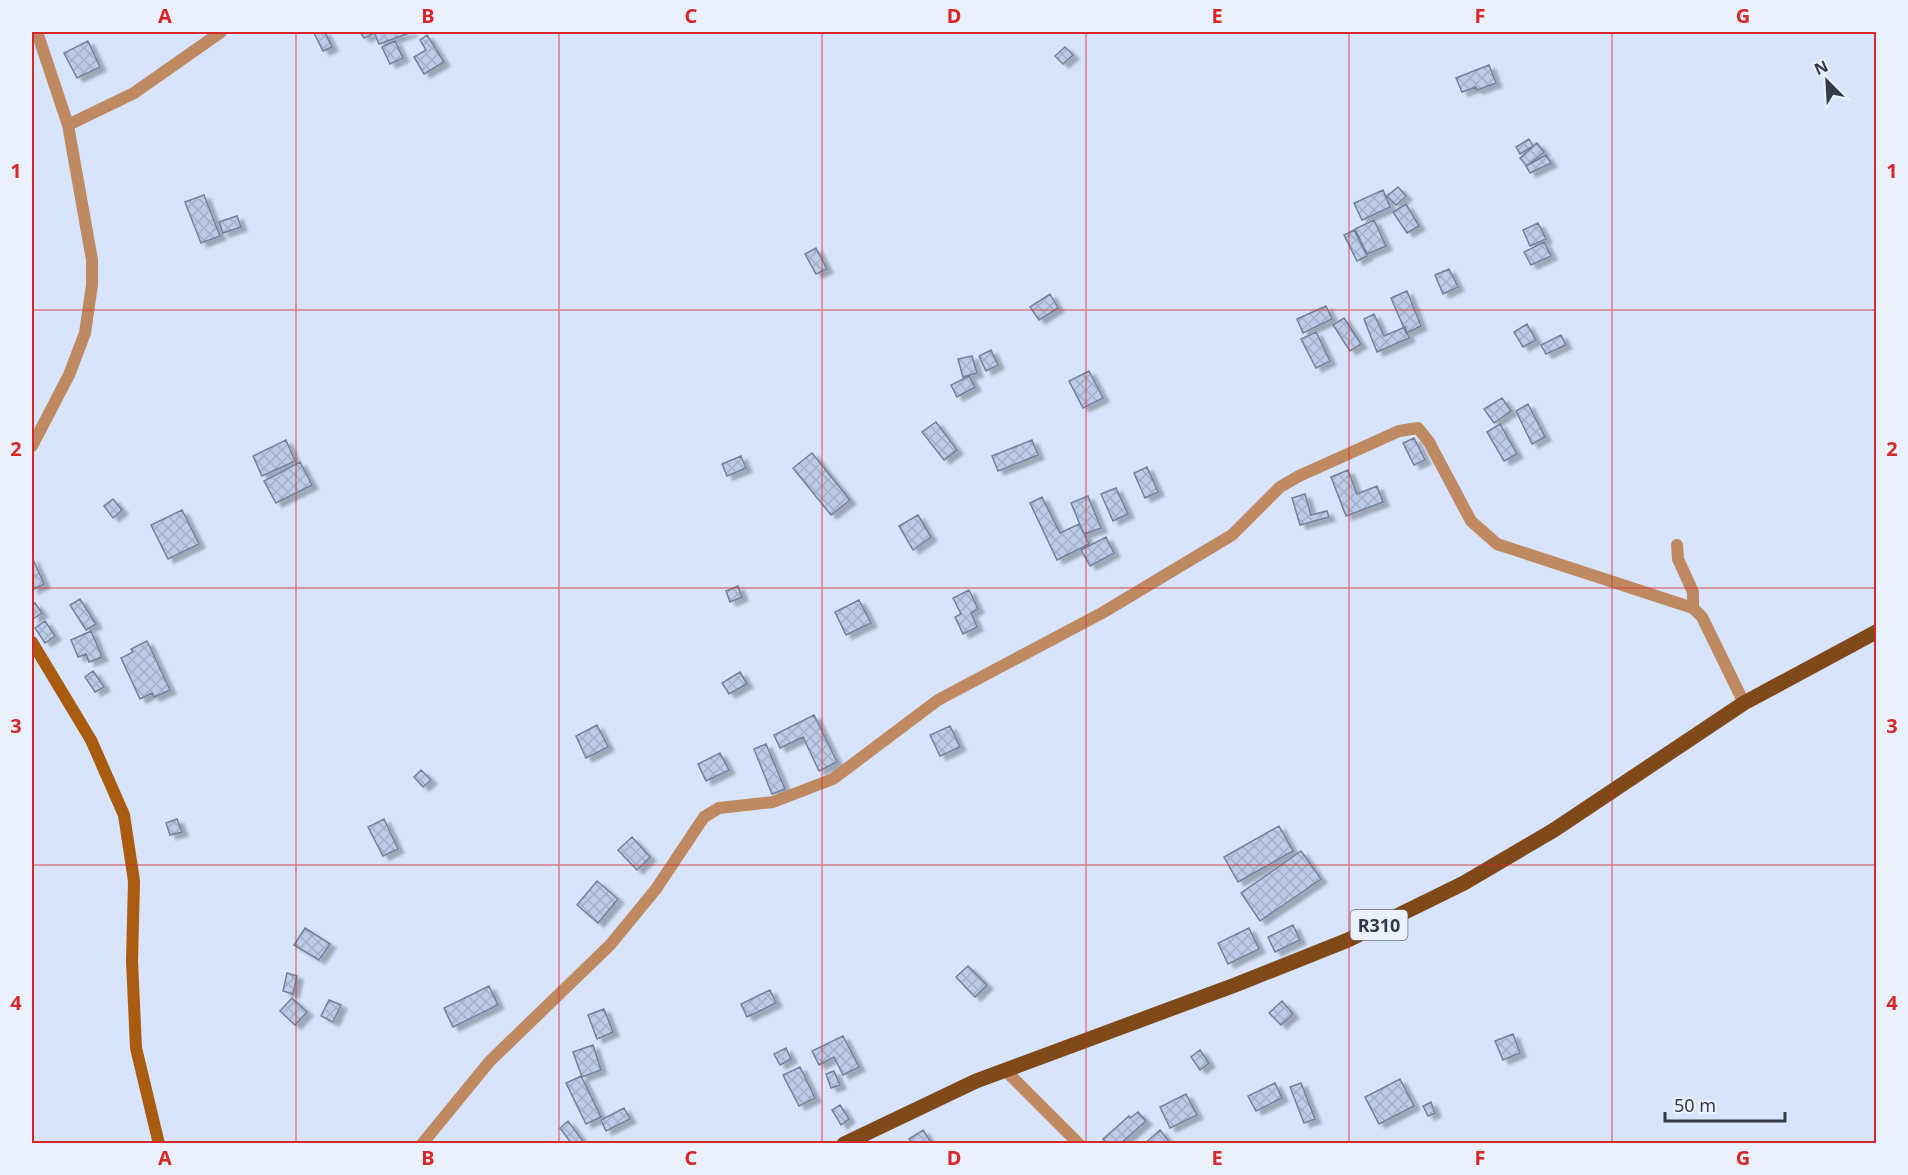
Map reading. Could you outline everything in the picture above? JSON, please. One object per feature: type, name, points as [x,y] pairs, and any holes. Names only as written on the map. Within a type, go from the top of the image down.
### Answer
[{"type":"main road","name":"R310","points":[[844,1143],[976,1081],[1235,986],[1348,940],[1464,883],[1554,831],[1744,703],[1876,632]]},
{"type":"main road","points":[[32,642],[91,740],[124,815],[134,880],[132,961],[136,1048],[159,1143]]},
{"type":"street","points":[[32,446],[69,375],[85,333],[93,260],[68,125],[37,32]]},
{"type":"street","points":[[68,125],[134,93],[221,32]]},
{"type":"street","points":[[422,1143],[490,1061],[610,945],[656,889],[704,818],[719,808],[773,802],[833,778],[938,700],[1102,613],[1232,535],[1280,487],[1299,476],[1399,431],[1418,428],[1429,442],[1471,521],[1497,544],[1693,608],[1702,617],[1744,703]]},
{"type":"street","points":[[1677,545],[1678,559],[1693,592],[1693,608]]},
{"type":"street","points":[[1005,1070],[1079,1143]]},
{"type":"building","points":[[325,32],[332,47],[323,51],[314,33]]},
{"type":"building","points":[[360,32],[375,32],[375,33],[364,38]]},
{"type":"building","points":[[374,32],[412,32],[379,44]]},
{"type":"building","points":[[427,35],[444,62],[424,74],[414,57],[426,50],[420,40]]},
{"type":"building","points":[[88,41],[100,67],[77,78],[64,53]]},
{"type":"building","points":[[395,41],[403,58],[390,64],[382,47]]},
{"type":"building","points":[[1065,47],[1073,55],[1063,64],[1055,56]]},
{"type":"building","points":[[1489,65],[1496,83],[1477,90],[1476,87],[1462,92],[1456,78]]},
{"type":"building","points":[[1529,139],[1533,146],[1520,154],[1516,147]]},
{"type":"building","points":[[1537,143],[1544,152],[1527,166],[1520,158]]},
{"type":"building","points":[[1546,155],[1551,163],[1530,173],[1526,166]]},
{"type":"building","points":[[1398,187],[1406,196],[1396,205],[1387,196]]},
{"type":"building","points":[[1383,190],[1390,207],[1362,220],[1354,203]]},
{"type":"building","points":[[204,195],[220,236],[201,243],[185,202]]},
{"type":"building","points":[[1406,204],[1419,226],[1407,233],[1393,212]]},
{"type":"building","points":[[237,216],[241,227],[223,233],[219,222]]},
{"type":"building","points":[[1374,220],[1386,246],[1367,254],[1355,229]]},
{"type":"building","points":[[1538,223],[1546,239],[1530,246],[1523,230]]},
{"type":"building","points":[[1354,230],[1367,256],[1357,261],[1344,235]]},
{"type":"building","points":[[1544,242],[1551,256],[1531,265],[1524,252]]},
{"type":"building","points":[[816,248],[827,269],[816,274],[805,254]]},
{"type":"building","points":[[1449,269],[1458,287],[1443,294],[1435,275]]},
{"type":"building","points":[[1407,291],[1421,326],[1406,333],[1391,298]]},
{"type":"building","points":[[1050,294],[1058,308],[1039,320],[1030,307]]},
{"type":"building","points":[[1326,306],[1332,319],[1303,333],[1297,319]]},
{"type":"building","points":[[1374,314],[1384,336],[1405,327],[1409,338],[1377,352],[1364,319]]},
{"type":"building","points":[[1344,318],[1361,344],[1350,351],[1333,325]]},
{"type":"building","points":[[1527,324],[1536,340],[1523,347],[1514,332]]},
{"type":"building","points":[[1316,332],[1330,361],[1316,368],[1301,339]]},
{"type":"building","points":[[1561,335],[1566,345],[1546,354],[1541,345]]},
{"type":"building","points":[[991,350],[998,365],[986,371],[979,356]]},
{"type":"building","points":[[972,356],[977,373],[963,377],[958,359]]},
{"type":"building","points":[[1089,371],[1103,398],[1083,408],[1069,381]]},
{"type":"building","points":[[969,376],[975,387],[957,397],[951,385]]},
{"type":"building","points":[[1502,398],[1511,411],[1494,423],[1484,409]]},
{"type":"building","points":[[1528,404],[1545,437],[1532,444],[1516,411]]},
{"type":"building","points":[[936,422],[957,450],[944,460],[922,432]]},
{"type":"building","points":[[1500,424],[1517,454],[1504,461],[1487,432]]},
{"type":"building","points":[[1414,438],[1425,460],[1414,465],[1403,443]]},
{"type":"building","points":[[286,440],[295,461],[262,476],[253,456]]},
{"type":"building","points":[[1032,440],[1038,455],[998,471],[992,456]]},
{"type":"building","points":[[812,453],[850,500],[831,515],[793,468]]},
{"type":"building","points":[[741,456],[746,468],[727,476],[722,464]]},
{"type":"building","points":[[300,462],[312,485],[276,503],[264,481]]},
{"type":"building","points":[[1147,467],[1158,492],[1145,498],[1134,473]]},
{"type":"building","points":[[1348,470],[1357,494],[1377,486],[1383,502],[1346,516],[1331,477]]},
{"type":"building","points":[[1116,488],[1128,514],[1113,521],[1101,494]]},
{"type":"building","points":[[1305,494],[1311,515],[1327,511],[1329,517],[1300,525],[1292,498]]},
{"type":"building","points":[[1088,496],[1101,528],[1084,534],[1071,503]]},
{"type":"building","points":[[1042,497],[1060,533],[1079,524],[1089,544],[1057,560],[1030,503]]},
{"type":"building","points":[[113,499],[122,510],[113,518],[104,506]]},
{"type":"building","points":[[182,510],[199,544],[168,559],[151,525]]},
{"type":"building","points":[[918,515],[931,537],[913,550],[899,526]]},
{"type":"building","points":[[1106,537],[1114,553],[1090,566],[1081,550]]},
{"type":"building","points":[[32,557],[44,584],[32,590]]},
{"type":"building","points":[[738,586],[742,597],[730,602],[726,591]]},
{"type":"building","points":[[969,590],[978,609],[971,613],[977,627],[963,634],[955,617],[961,614],[953,598]]},
{"type":"building","points":[[80,599],[96,624],[86,630],[70,605]]},
{"type":"building","points":[[859,600],[871,623],[846,635],[835,612]]},
{"type":"building","points":[[35,603],[42,613],[33,619],[32,606]]},
{"type":"building","points":[[45,621],[55,636],[45,643],[35,628]]},
{"type":"building","points":[[91,631],[102,657],[89,662],[86,654],[78,657],[71,640]]},
{"type":"building","points":[[147,641],[170,690],[154,697],[152,693],[140,699],[121,658],[133,652],[131,649]]},
{"type":"building","points":[[93,671],[104,687],[95,692],[85,677]]},
{"type":"building","points":[[740,672],[747,684],[729,694],[722,683]]},
{"type":"building","points":[[814,715],[837,762],[819,771],[803,737],[780,748],[774,735]]},
{"type":"building","points":[[597,725],[608,747],[586,758],[576,736]]},
{"type":"building","points":[[950,726],[960,747],[940,756],[930,735]]},
{"type":"building","points":[[766,744],[785,789],[772,794],[754,749]]},
{"type":"building","points":[[720,753],[729,770],[706,781],[698,764]]},
{"type":"building","points":[[421,770],[431,780],[423,787],[414,777]]},
{"type":"building","points":[[177,819],[182,832],[170,835],[166,823]]},
{"type":"building","points":[[384,819],[398,849],[383,856],[368,827]]},
{"type":"building","points":[[1279,826],[1293,851],[1238,882],[1224,857]]},
{"type":"building","points":[[632,837],[650,857],[637,870],[618,850]]},
{"type":"building","points":[[1301,851],[1321,879],[1260,921],[1241,893]]},
{"type":"building","points":[[597,881],[618,899],[598,923],[577,905]]},
{"type":"building","points":[[1293,925],[1300,940],[1275,952],[1268,937]]},
{"type":"building","points":[[305,928],[330,944],[319,960],[294,945]]},
{"type":"building","points":[[1249,928],[1259,949],[1228,964],[1218,943]]},
{"type":"building","points":[[968,966],[987,985],[975,997],[956,977]]},
{"type":"building","points":[[287,973],[297,976],[293,994],[283,991]]},
{"type":"building","points":[[489,986],[498,1005],[453,1027],[444,1008]]},
{"type":"building","points":[[770,990],[776,1003],[747,1017],[741,1004]]},
{"type":"building","points":[[292,998],[307,1012],[295,1025],[280,1011]]},
{"type":"building","points":[[329,1000],[341,1005],[333,1022],[321,1016]]},
{"type":"building","points":[[1282,1001],[1293,1014],[1281,1025],[1269,1013]]},
{"type":"building","points":[[604,1009],[613,1032],[597,1039],[588,1015]]},
{"type":"building","points":[[1513,1034],[1520,1053],[1503,1060],[1495,1041]]},
{"type":"building","points":[[843,1036],[859,1067],[843,1075],[834,1057],[819,1065],[812,1051]]},
{"type":"building","points":[[593,1045],[601,1070],[582,1077],[573,1052]]},
{"type":"building","points":[[786,1048],[791,1059],[780,1065],[774,1054]]},
{"type":"building","points":[[1200,1050],[1209,1063],[1200,1070],[1191,1057]]},
{"type":"building","points":[[800,1067],[815,1098],[799,1106],[783,1075]]},
{"type":"building","points":[[834,1071],[840,1085],[831,1088],[826,1074]]},
{"type":"building","points":[[581,1076],[601,1117],[586,1124],[566,1083]]},
{"type":"building","points":[[1400,1079],[1414,1106],[1379,1124],[1365,1097]]},
{"type":"building","points":[[1275,1083],[1282,1098],[1256,1111],[1248,1096]]},
{"type":"building","points":[[1301,1083],[1315,1119],[1304,1123],[1290,1087]]},
{"type":"building","points":[[1186,1094],[1197,1115],[1170,1128],[1160,1107]]},
{"type":"building","points":[[1431,1102],[1435,1113],[1428,1116],[1423,1106]]},
{"type":"building","points":[[840,1105],[849,1119],[841,1125],[832,1110]]},
{"type":"building","points":[[624,1108],[630,1119],[606,1131],[601,1120]]},
{"type":"building","points":[[1138,1112],[1146,1121],[1120,1144],[1107,1144],[1103,1139],[1129,1116],[1130,1118]]},
{"type":"building","points":[[568,1121],[585,1144],[572,1144],[560,1128]]},
{"type":"building","points":[[923,1130],[932,1144],[913,1144],[909,1139]]},
{"type":"building","points":[[1160,1130],[1171,1144],[1144,1144]]}]
